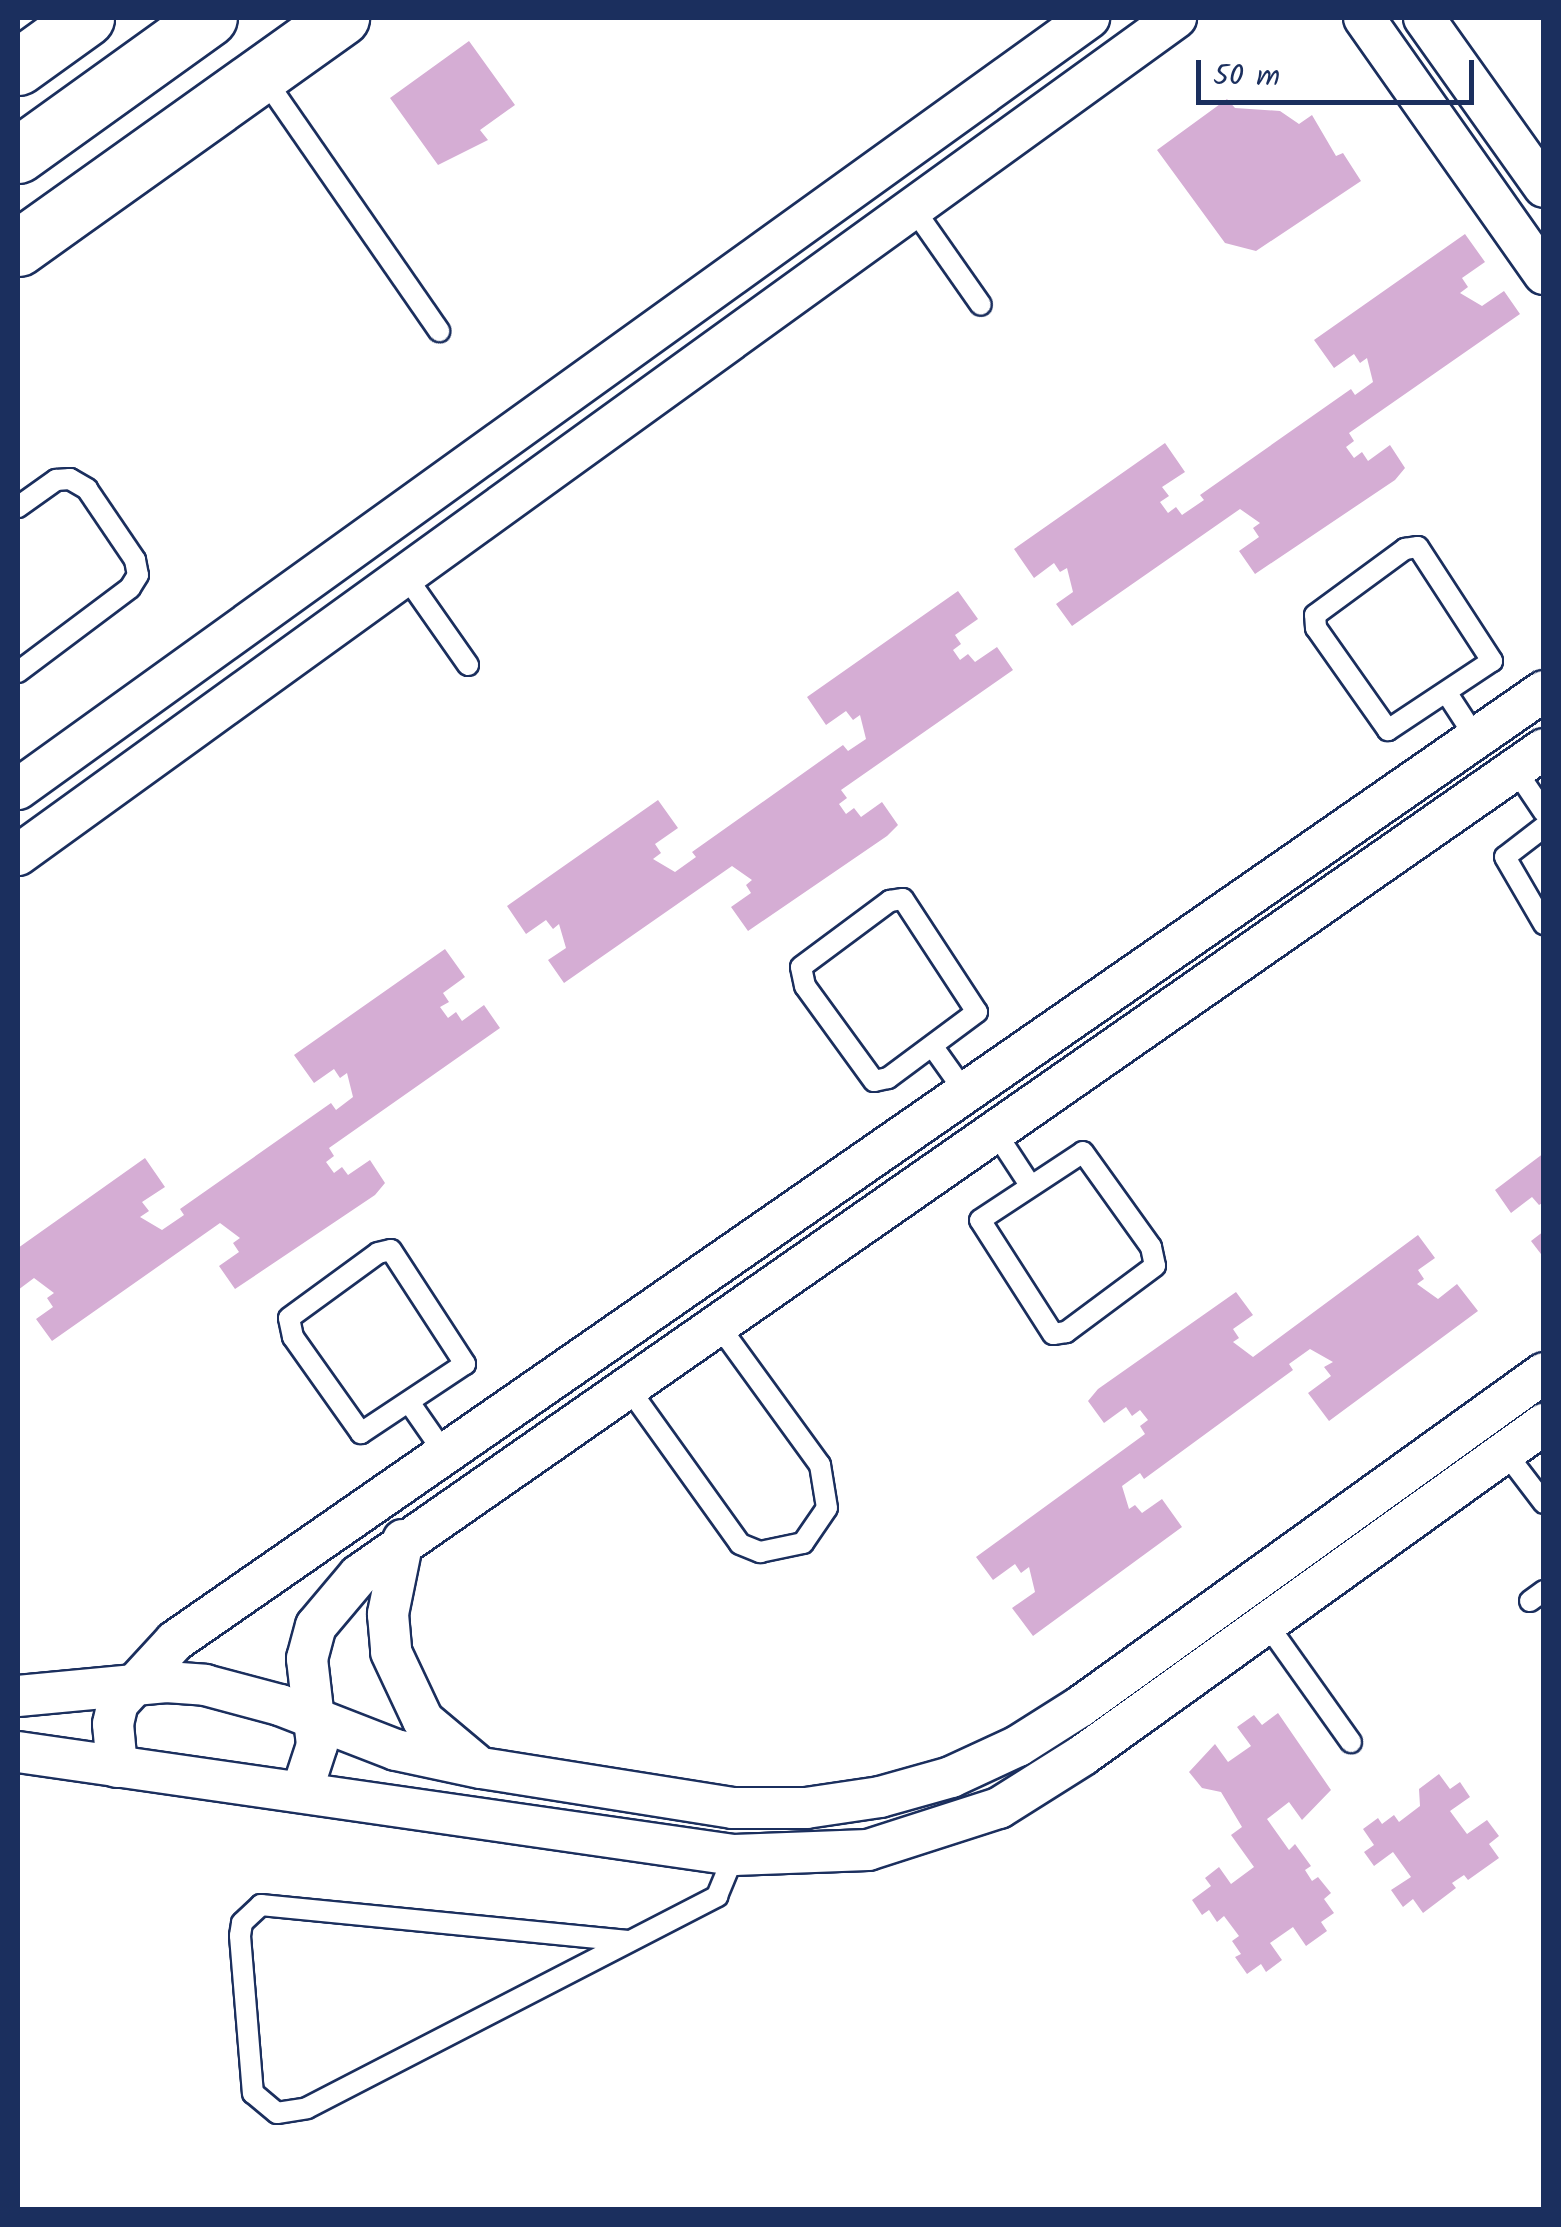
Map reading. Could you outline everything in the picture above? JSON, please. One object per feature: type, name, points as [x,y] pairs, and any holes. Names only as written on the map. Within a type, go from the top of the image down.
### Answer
[{"type":"street","points":[[18,67],[86,18]]},
{"type":"street","points":[[18,155],[210,18]]},
{"type":"street","points":[[18,248],[340,18]]},
{"type":"street","points":[[18,790],[1089,18]]},
{"type":"street","points":[[1364,18],[1544,274]]},
{"type":"street","points":[[1424,18],[1544,188]]},
{"type":"street","points":[[18,855],[913,208],[1161,22]]},
{"type":"street","points":[[117,1766],[112,1724],[129,1686],[175,1641],[1544,691]]},
{"type":"street","points":[[302,1791],[318,1745],[306,1692],[316,1626],[334,1598],[403,1540],[1529,759]]},
{"type":"street","points":[[18,1696],[129,1686],[205,1685],[396,1750],[481,1768],[732,1808],[806,1808],[880,1797],[950,1776],[1018,1746],[1081,1706],[1544,1373]]},
{"type":"street","points":[[18,1752],[734,1854],[868,1850],[999,1808],[1267,1624],[1544,1424]]},
{"type":"street","points":[[1411,1468],[1434,1503]]},
{"type":"street","points":[[403,1540],[388,1614],[392,1652],[424,1720],[481,1768]]},
{"type":"lane","points":[[261,74],[440,331]]},
{"type":"lane","points":[[913,208],[981,305]]},
{"type":"lane","points":[[18,507],[56,480],[70,479],[87,489],[138,575],[130,588],[18,672]]},
{"type":"lane","points":[[1404,549],[1423,550],[1491,654],[1488,667],[1448,695],[1402,726],[1382,726],[1316,628],[1318,609],[1404,549]]},
{"type":"lane","points":[[405,575],[468,665]]},
{"type":"lane","points":[[1448,695],[1476,738]]},
{"type":"lane","points":[[1529,759],[1544,812]]},
{"type":"lane","points":[[1544,828],[1505,857],[1544,924]]},
{"type":"lane","points":[[890,901],[909,902],[977,1005],[974,1018],[933,1046],[882,1081],[868,1078],[802,980],[804,960],[890,901]]},
{"type":"lane","points":[[933,1046],[965,1092]]},
{"type":"lane","points":[[994,1130],[1028,1182]]},
{"type":"lane","points":[[1076,1152],[1090,1155],[1156,1260],[1147,1277],[1059,1334],[1042,1326],[979,1227],[982,1213],[1028,1182],[1076,1152]]},
{"type":"lane","points":[[384,1250],[402,1259],[465,1357],[462,1370],[410,1405],[369,1433],[355,1429],[288,1325],[297,1308],[384,1250]]},
{"type":"lane","points":[[627,1386],[740,1544],[782,1552],[802,1544],[827,1508],[824,1475],[718,1322]]},
{"type":"lane","points":[[410,1405],[445,1454]]},
{"type":"lane","points":[[1505,1452],[1544,1503]]},
{"type":"lane","points":[[1267,1624],[1351,1742]]},
{"type":"lane","points":[[628,1941],[261,1905],[242,1923],[240,1936],[253,2094],[277,2113],[307,2108],[717,1896],[734,1854]]},
{"type":"building","points":[[469,41],[515,105],[480,130],[488,140],[438,165],[390,98]]},
{"type":"building","points":[[1227,99],[1235,108],[1280,111],[1299,124],[1312,115],[1336,156],[1343,153],[1361,181],[1256,251],[1225,243],[1157,150]]},
{"type":"building","points":[[1465,234],[1485,262],[1462,278],[1468,287],[1460,293],[1482,306],[1504,291],[1520,314],[1349,433],[1354,441],[1346,447],[1354,458],[1362,452],[1368,461],[1390,445],[1405,468],[1395,480],[1255,574],[1239,551],[1259,537],[1253,528],[1260,523],[1240,509],[1072,626],[1056,604],[1073,592],[1067,568],[1060,572],[1054,563],[1034,578],[1014,549],[1165,443],[1185,472],[1162,487],[1169,496],[1160,502],[1168,513],[1176,507],[1182,515],[1204,500],[1200,495],[1351,389],[1355,395],[1373,382],[1367,358],[1360,363],[1354,354],[1334,368],[1314,340]]},
{"type":"building","points":[[958,591],[978,619],[955,635],[961,644],[953,650],[960,660],[968,654],[975,662],[997,647],[1013,670],[841,790],[847,798],[839,804],[846,814],[854,808],[861,817],[882,802],[898,825],[887,836],[748,931],[731,907],[751,893],[746,885],[752,880],[732,866],[564,983],[548,960],[566,948],[559,924],[553,929],[546,920],[526,934],[507,906],[658,800],[678,828],[655,844],[661,853],[653,859],[675,872],[696,857],[692,852],[843,745],[848,751],[866,739],[860,715],[853,720],[846,711],[826,725],[807,697]]},
{"type":"building","points":[[445,949],[465,977],[443,993],[449,1002],[440,1007],[448,1018],[456,1012],[462,1021],[484,1005],[500,1028],[329,1148],[334,1156],[326,1162],[334,1173],[342,1167],[348,1175],[370,1160],[385,1183],[375,1195],[235,1289],[219,1266],[239,1252],[233,1243],[240,1238],[220,1223],[52,1341],[36,1319],[53,1307],[47,1298],[54,1293],[34,1278],[18,1290],[18,1248],[145,1158],[165,1187],[142,1202],[149,1211],[140,1217],[162,1230],[184,1215],[180,1209],[331,1103],[336,1110],[353,1097],[347,1073],[340,1078],[334,1069],[314,1083],[294,1055]]},
{"type":"building","points":[[1544,1153],[1544,1202],[1539,1205],[1532,1197],[1511,1213],[1495,1190]]},
{"type":"building","points":[[1544,1231],[1544,1258],[1531,1241]]},
{"type":"building","points":[[1418,1235],[1435,1258],[1418,1270],[1424,1279],[1417,1284],[1438,1299],[1457,1284],[1478,1311],[1329,1421],[1308,1393],[1331,1376],[1324,1367],[1333,1362],[1310,1349],[1289,1364],[1293,1370],[1144,1479],[1140,1473],[1122,1486],[1129,1509],[1135,1505],[1142,1513],[1162,1499],[1182,1527],[1033,1636],[1012,1608],[1035,1592],[1029,1567],[1021,1573],[1015,1564],[993,1580],[976,1557],[1145,1434],[1140,1426],[1148,1420],[1140,1410],[1132,1416],[1126,1407],[1104,1423],[1088,1401],[1098,1389],[1236,1292],[1253,1315],[1233,1329],[1239,1338],[1233,1342],[1253,1357]]},
{"type":"building","points":[[1278,1713],[1331,1790],[1302,1820],[1289,1802],[1267,1819],[1289,1850],[1295,1844],[1311,1866],[1305,1870],[1312,1881],[1318,1877],[1331,1893],[1324,1899],[1334,1913],[1321,1922],[1327,1931],[1306,1946],[1293,1927],[1270,1943],[1282,1960],[1266,1972],[1261,1964],[1247,1974],[1235,1957],[1241,1954],[1232,1941],[1239,1936],[1224,1916],[1217,1922],[1209,1910],[1202,1915],[1192,1900],[1211,1886],[1205,1878],[1219,1867],[1231,1884],[1254,1867],[1231,1835],[1242,1827],[1221,1792],[1202,1788],[1189,1772],[1215,1744],[1228,1762],[1251,1746],[1237,1727],[1254,1715],[1262,1725]]},
{"type":"building","points":[[1439,1774],[1450,1789],[1460,1782],[1470,1797],[1450,1811],[1467,1834],[1487,1820],[1499,1836],[1489,1844],[1499,1858],[1468,1880],[1464,1875],[1452,1883],[1456,1888],[1423,1913],[1413,1899],[1403,1907],[1391,1890],[1411,1877],[1393,1852],[1374,1866],[1364,1852],[1374,1845],[1363,1829],[1378,1818],[1382,1824],[1394,1815],[1399,1822],[1420,1806],[1419,1789]]}]
